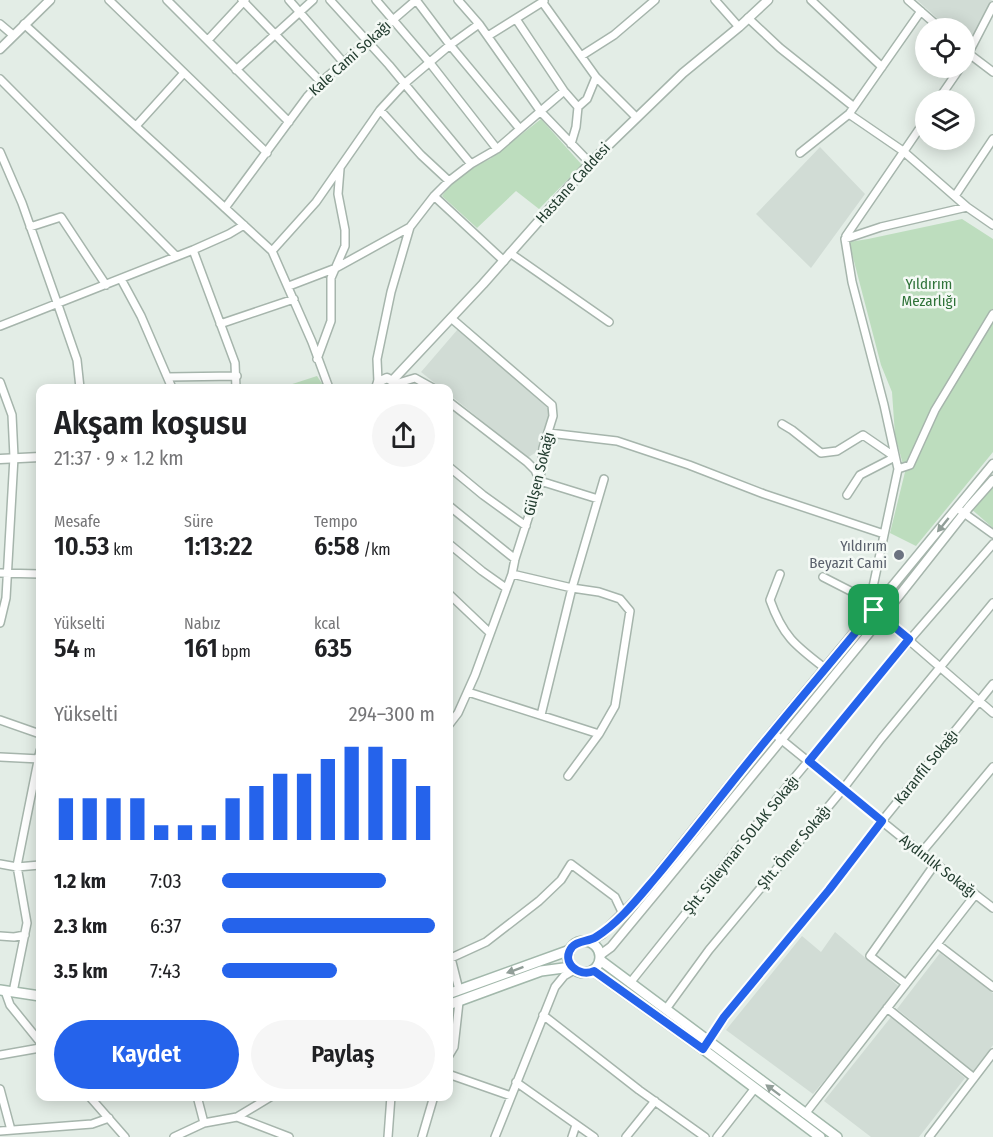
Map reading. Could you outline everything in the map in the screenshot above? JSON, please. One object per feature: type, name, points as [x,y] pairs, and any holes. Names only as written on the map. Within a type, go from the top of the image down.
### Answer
[{"type":"main road","points":[[453,992],[570,950],[580,942],[589,942],[596,947],[600,957],[630,983],[666,1009],[755,1088],[820,1137]]},
{"type":"main road","points":[[570,950],[568,958],[573,968],[582,973],[594,971],[705,1044],[837,1137]]},
{"type":"main road","points":[[594,971],[600,957]]},
{"type":"main road","points":[[453,1004],[541,971],[573,968]]},
{"type":"main road","points":[[6,991],[36,995]]},
{"type":"street","points":[[0,49],[50,0]]},
{"type":"street","points":[[109,0],[267,153]]},
{"type":"street","points":[[167,0],[289,122]]},
{"type":"street","points":[[207,40],[244,0],[321,82]]},
{"type":"street","points":[[289,0],[344,63]]},
{"type":"street","points":[[236,70],[313,0]]},
{"type":"street","points":[[330,0],[368,41],[471,164]]},
{"type":"street","points":[[376,0],[430,63],[497,149]]},
{"type":"street","points":[[416,0],[520,129]]},
{"type":"street","name":"Kale Cami Sokağı","points":[[225,208],[321,82],[416,0]]},
{"type":"street","points":[[458,0],[488,36],[541,112],[590,163]]},
{"type":"street","points":[[581,56],[614,35],[655,0]]},
{"type":"street","points":[[715,0],[739,27]]},
{"type":"street","name":"Hastane Caddesi","points":[[394,384],[450,318],[504,261],[590,163],[683,73],[768,0]]},
{"type":"street","points":[[811,0],[882,67]]},
{"type":"street","points":[[908,0],[929,18]]},
{"type":"street","points":[[488,36],[544,1],[596,77],[636,117]]},
{"type":"street","points":[[975,39],[993,6]]},
{"type":"street","points":[[800,153],[851,111],[921,11]]},
{"type":"street","points":[[748,18],[851,111],[993,225]]},
{"type":"street","points":[[516,19],[564,91],[578,107]]},
{"type":"street","points":[[0,24],[13,35]]},
{"type":"street","points":[[24,24],[272,251],[289,286],[327,384]]},
{"type":"street","points":[[272,251],[316,202],[380,110],[404,84],[479,24]]},
{"type":"street","points":[[975,61],[993,72]]},
{"type":"street","points":[[136,126],[183,74]]},
{"type":"street","points":[[571,144],[578,107],[587,99],[596,77]]},
{"type":"street","points":[[0,79],[176,256]]},
{"type":"street","points":[[377,384],[377,359],[391,292],[410,227],[449,181],[471,164],[497,149],[564,91]]},
{"type":"street","points":[[380,110],[421,155],[449,181]]},
{"type":"street","points":[[915,135],[845,239],[852,282],[898,469],[870,601],[874,610],[993,713]]},
{"type":"street","points":[[956,196],[993,139]]},
{"type":"street","points":[[0,152],[22,202],[58,305],[76,360],[79,384]]},
{"type":"street","points":[[317,359],[331,321],[331,278],[345,246],[345,230],[338,194],[340,169]]},
{"type":"street","points":[[434,196],[504,261]]},
{"type":"street","points":[[845,239],[881,227],[968,207]]},
{"type":"street","points":[[30,227],[61,217],[106,285]]},
{"type":"street","points":[[0,326],[193,250],[244,225]]},
{"type":"street","points":[[289,286],[336,268],[410,227]]},
{"type":"street","points":[[193,250],[235,363],[236,384]]},
{"type":"street","points":[[510,253],[609,322]]},
{"type":"street","points":[[121,279],[141,316],[171,384]]},
{"type":"street","points":[[220,324],[294,299]]},
{"type":"street","points":[[898,469],[910,465],[935,410],[993,314]]},
{"type":"street","name":"Gülşen Sokağı","points":[[450,318],[552,405],[553,416],[543,448],[540,481],[512,574],[489,632],[478,668],[453,720]]},
{"type":"street","points":[[168,377],[237,376]]},
{"type":"street","points":[[378,384],[384,378],[394,384],[415,378],[426,384]]},
{"type":"street","points":[[0,382],[12,415],[14,458],[4,573],[6,598],[0,623]]},
{"type":"street","points":[[453,405],[527,462],[535,470],[540,481],[598,499]]},
{"type":"street","points":[[782,424],[821,453],[837,450],[863,435],[895,457]]},
{"type":"street","points":[[549,433],[616,441],[885,534]]},
{"type":"street","points":[[0,459],[36,457]]},
{"type":"street","points":[[847,495],[860,475],[895,457]]},
{"type":"street","points":[[600,957],[659,890],[883,616],[993,464]]},
{"type":"street","points":[[453,470],[526,526]]},
{"type":"street","points":[[541,715],[572,588],[604,479]]},
{"type":"street","points":[[589,942],[602,934],[624,914],[874,610],[961,511],[993,480]]},
{"type":"street","points":[[453,509],[515,559]]},
{"type":"street","points":[[961,511],[993,534]]},
{"type":"street","name":"Şht. Süleyman SOLAK Sokağı","points":[[630,983],[909,639],[993,544]]},
{"type":"street","points":[[453,547],[482,572],[506,588]]},
{"type":"street","points":[[4,573],[36,574]]},
{"type":"street","points":[[512,574],[572,588],[598,591],[620,598],[630,611],[615,706],[568,776]]},
{"type":"street","points":[[780,574],[770,600],[776,616],[793,644],[826,669]]},
{"type":"street","points":[[823,577],[870,601]]},
{"type":"street","points":[[453,598],[489,632]]},
{"type":"street","name":"Şht. Ömer Sokağı","points":[[666,1009],[709,950],[993,603]]},
{"type":"street","name":"Karanfil Sokağı","points":[[705,1044],[993,684]]},
{"type":"street","points":[[468,692],[598,734]]},
{"type":"street","points":[[0,720],[36,733]]},
{"type":"street","name":"Aydınlık Sokağı","points":[[772,732],[921,853],[993,908]]},
{"type":"street","points":[[0,757],[36,760]]},
{"type":"street","points":[[921,853],[993,767]]},
{"type":"street","points":[[36,775],[17,867],[27,923],[6,991],[10,1005],[36,1037]]},
{"type":"street","points":[[0,864],[17,867],[36,865]]},
{"type":"street","points":[[453,957],[486,942],[539,901],[561,880],[571,864],[615,897],[624,914]]},
{"type":"street","points":[[906,984],[870,956],[935,864]]},
{"type":"street","points":[[805,1114],[975,895]]},
{"type":"street","points":[[0,936],[25,935]]},
{"type":"street","points":[[937,944],[993,987]]},
{"type":"street","points":[[453,966],[459,990]]},
{"type":"street","points":[[495,1137],[555,987],[573,968]]},
{"type":"street","points":[[453,1049],[459,1002]]},
{"type":"street","points":[[887,1008],[974,1078]]},
{"type":"street","points":[[543,1015],[705,1137]]},
{"type":"street","points":[[0,1055],[36,1049]]},
{"type":"street","points":[[929,1137],[993,1053]]},
{"type":"street","points":[[453,1076],[511,1096]]},
{"type":"street","points":[[516,1082],[594,1137]]},
{"type":"street","points":[[717,1137],[755,1088]]},
{"type":"street","points":[[0,1089],[11,1130]]},
{"type":"street","points":[[94,1101],[125,1137]]},
{"type":"street","points":[[199,1101],[204,1123]]},
{"type":"street","points":[[174,1137],[204,1123],[237,1117],[264,1101]]},
{"type":"street","points":[[388,1137],[391,1101]]},
{"type":"street","points":[[422,1137],[433,1101]]},
{"type":"street","points":[[626,1137],[655,1101]]},
{"type":"street","points":[[237,1117],[289,1137]]},
{"type":"street","points":[[0,1131],[92,1124],[109,1118]]},
{"type":"street","points":[[572,1137],[576,1125]]},
{"type":"street","points":[[263,1137],[264,1127]]},
{"type":"street","points":[[23,1137],[34,1128]]},
{"type":"shaded area","points":[[917,0],[992,0],[975,33],[975,18],[937,18]]},
{"type":"shaded area","points":[[820,147],[865,194],[811,268],[756,214]]},
{"type":"shaded area","points":[[458,329],[552,410],[543,448],[527,458],[453,397],[453,384],[436,384],[421,372]]},
{"type":"shaded area","points":[[835,932],[902,989],[813,1094],[726,1030],[802,936],[821,952]]},
{"type":"shaded area","points":[[940,953],[993,993],[993,1045],[973,1071],[897,1009]]},
{"type":"shaded area","points":[[891,1017],[965,1078],[919,1137],[871,1137],[824,1101]]},
{"type":"green space","points":[[541,119],[582,165],[539,209],[516,191],[477,228],[442,196],[469,169],[490,159]]},
{"type":"green space","name":"Yıldırım Mezarlığı","points":[[962,219],[993,239],[993,452],[916,546],[890,533],[905,472],[895,435],[892,392],[881,365],[849,242]]},
{"type":"green space","points":[[317,376],[322,384],[292,384]]},
{"type":"green space","points":[[993,479],[993,528],[969,507]]},
{"type":"place","name":"Yıldırım Beyazıt Cami","points":[[899,555]]},
{"type":"route","points":[[874,610],[909,639],[809,761],[882,821],[829,890],[724,1017],[703,1049],[604,977],[594,971],[582,973],[574,970],[568,958],[570,950],[580,942],[589,942],[602,934],[641,895],[874,610]]}]
